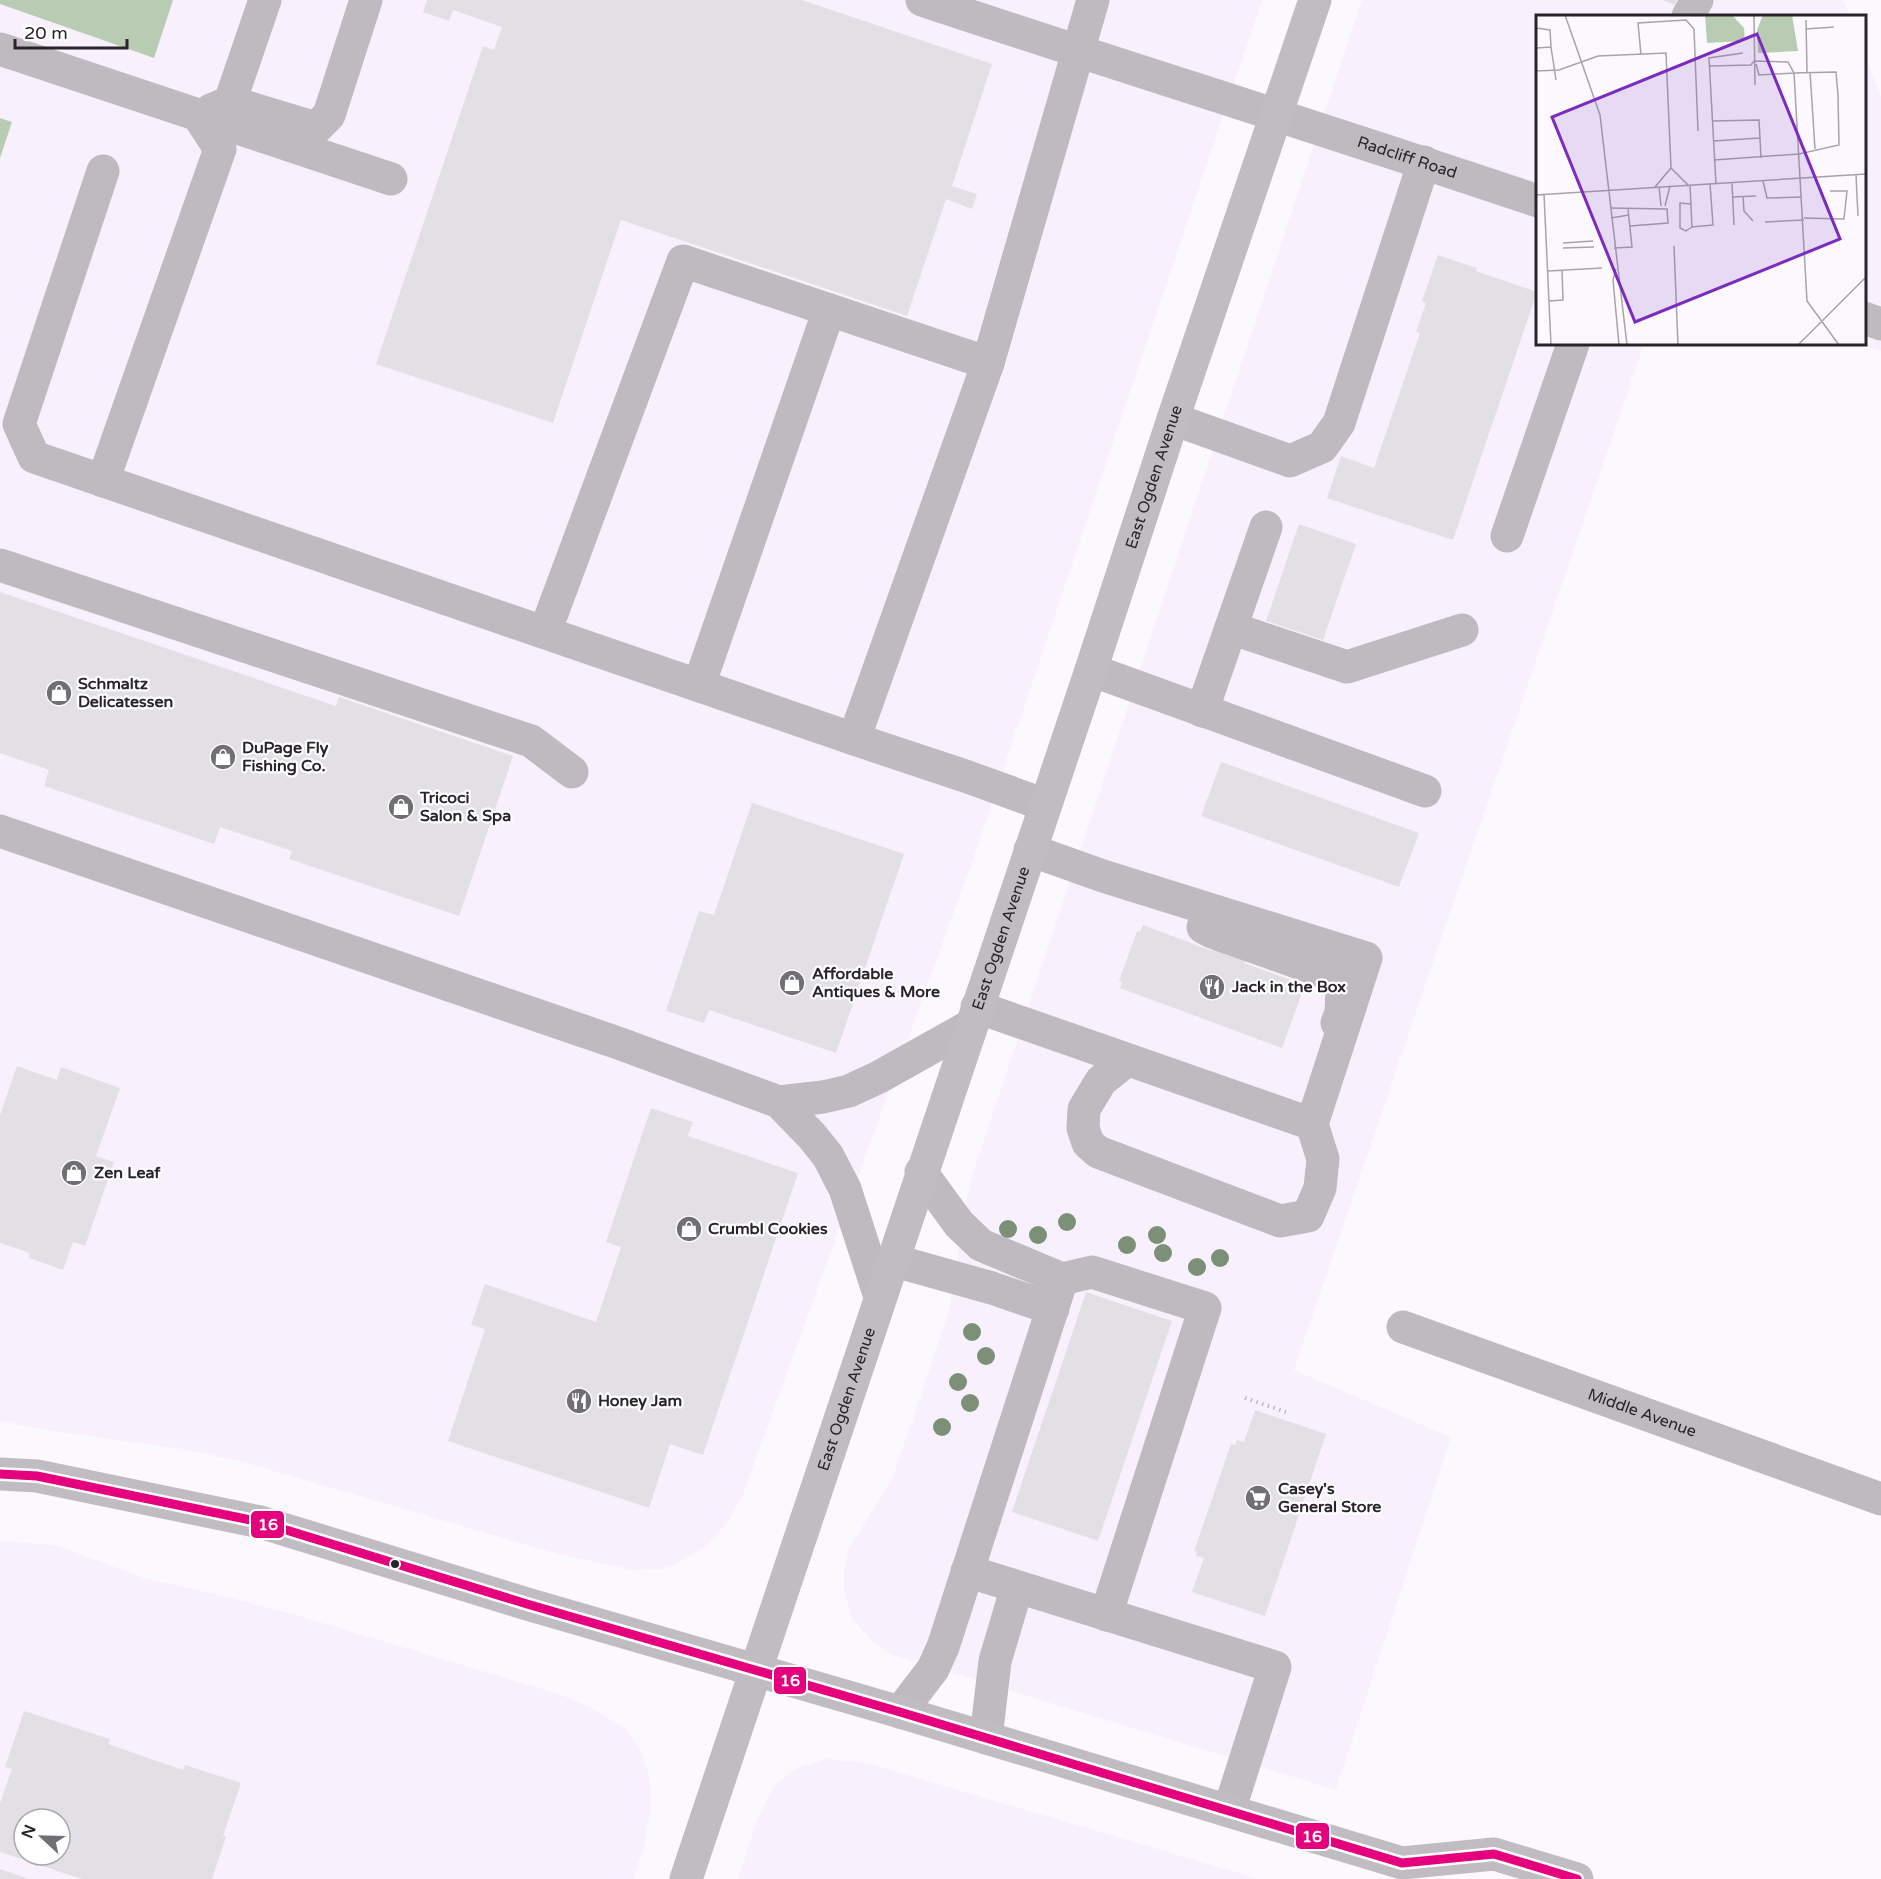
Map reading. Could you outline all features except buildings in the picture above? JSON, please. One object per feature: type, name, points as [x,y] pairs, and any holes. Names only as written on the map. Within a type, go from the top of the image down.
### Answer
[{"type":"main road","name":"East Ogden Avenue","points":[[686,1879],[1315,0]]},
{"type":"main road","points":[[0,1474],[37,1476],[260,1522],[1229,1811],[1413,1871],[1494,1854],[1577,1879]]},
{"type":"street","points":[[231,102],[265,0]]},
{"type":"street","points":[[198,115],[231,102],[316,128],[329,115],[366,0]]},
{"type":"street","name":"Radcliff Road","points":[[922,0],[1536,200]]},
{"type":"street","points":[[854,739],[988,363],[1093,0]]},
{"type":"street","points":[[1689,15],[1697,0]]},
{"type":"street","points":[[0,49],[391,179]]},
{"type":"street","points":[[103,481],[220,149],[198,115]]},
{"type":"street","points":[[1173,419],[1290,461],[1322,447],[1339,423],[1424,162]]},
{"type":"street","points":[[103,171],[19,424],[34,457],[1045,805]]},
{"type":"street","points":[[545,632],[683,261],[988,363]]},
{"type":"street","points":[[699,685],[829,310]]},
{"type":"street","points":[[1866,319],[1881,324]]},
{"type":"street","points":[[1507,536],[1573,345]]},
{"type":"street","points":[[1202,711],[1266,527]]},
{"type":"street","points":[[0,565],[531,741],[572,772]]},
{"type":"street","points":[[1231,628],[1347,667],[1462,630]]},
{"type":"street","points":[[1091,670],[1425,791]]},
{"type":"street","points":[[0,831],[618,1043],[779,1102],[823,1098],[849,1091],[974,1016],[1126,1060],[1312,1124]]},
{"type":"street","points":[[1030,850],[1103,876],[1366,958],[1312,1124],[1323,1159],[1320,1188],[1308,1216],[1280,1221],[1098,1152],[1088,1143],[1083,1128],[1084,1109],[1101,1081],[1126,1060]]},
{"type":"street","points":[[1158,893],[1212,932],[1319,970],[1332,977],[1342,989],[1341,1013],[1311,1091],[1297,1100],[1263,1107]]},
{"type":"street","points":[[779,1102],[828,1156],[845,1190],[880,1297]]},
{"type":"street","points":[[921,1173],[959,1224],[981,1245],[1058,1294]]},
{"type":"street","points":[[892,1260],[992,1288],[1058,1294],[1092,1272],[1205,1308],[1106,1615]]},
{"type":"street","points":[[900,1712],[933,1668],[943,1647],[1058,1294]]},
{"type":"street","name":"Middle Avenue","points":[[1403,1328],[1881,1499]]},
{"type":"street","points":[[967,1571],[1275,1667],[1229,1811]]},
{"type":"street","points":[[986,1738],[995,1661],[1017,1587]]},
{"type":"path","points":[[1245,1398],[1286,1412]]},
{"type":"shaded area","points":[[0,0],[1262,0],[973,859],[742,1497],[727,1523],[706,1546],[673,1566],[633,1570],[558,1554],[243,1462],[183,1449],[52,1431],[0,1421]]},
{"type":"shaded area","points":[[0,0],[173,0],[154,58],[0,4]]},
{"type":"shaded area","points":[[1362,0],[1843,0],[1850,15],[1536,15],[1536,345],[1644,345],[1294,1370],[1451,1437],[1336,1790],[890,1654],[873,1642],[852,1618],[844,1590],[844,1570],[848,1550],[893,1477],[949,1311],[969,1185]]},
{"type":"shaded area","points":[[1866,58],[1881,97],[1881,351],[1863,345],[1866,345]]},
{"type":"shaded area","points":[[0,118],[12,122],[0,158]]},
{"type":"shaded area","points":[[0,1541],[56,1545],[144,1578],[303,1617],[559,1694],[589,1707],[626,1729],[641,1751],[649,1775],[651,1807],[644,1847],[633,1879],[0,1879]]},
{"type":"shaded area","points":[[826,1759],[867,1763],[1259,1879],[738,1879],[758,1818],[774,1786],[795,1769]]},
{"type":"transit line","name":"16","points":[[0,1474],[37,1476],[260,1522],[527,1604],[900,1712],[1402,1863],[1494,1854],[1577,1879]]},
{"type":"place","name":"Schmaltz Delicatessen","points":[[59,693]]},
{"type":"place","name":"DuPage Fly Fishing Co.","points":[[223,757]]},
{"type":"place","name":"Tricoci Salon & Spa","points":[[401,807]]},
{"type":"place","name":"Affordable Antiques & More","points":[[792,983]]},
{"type":"place","name":"Jack in the Box","points":[[1212,987]]},
{"type":"place","name":"Zen Leaf","points":[[74,1173]]},
{"type":"place","name":"Crumbl Cookies","points":[[689,1229]]},
{"type":"place","name":"Honey Jam","points":[[579,1401]]},
{"type":"place","name":"Casey's General Store","points":[[1258,1498]]}]
